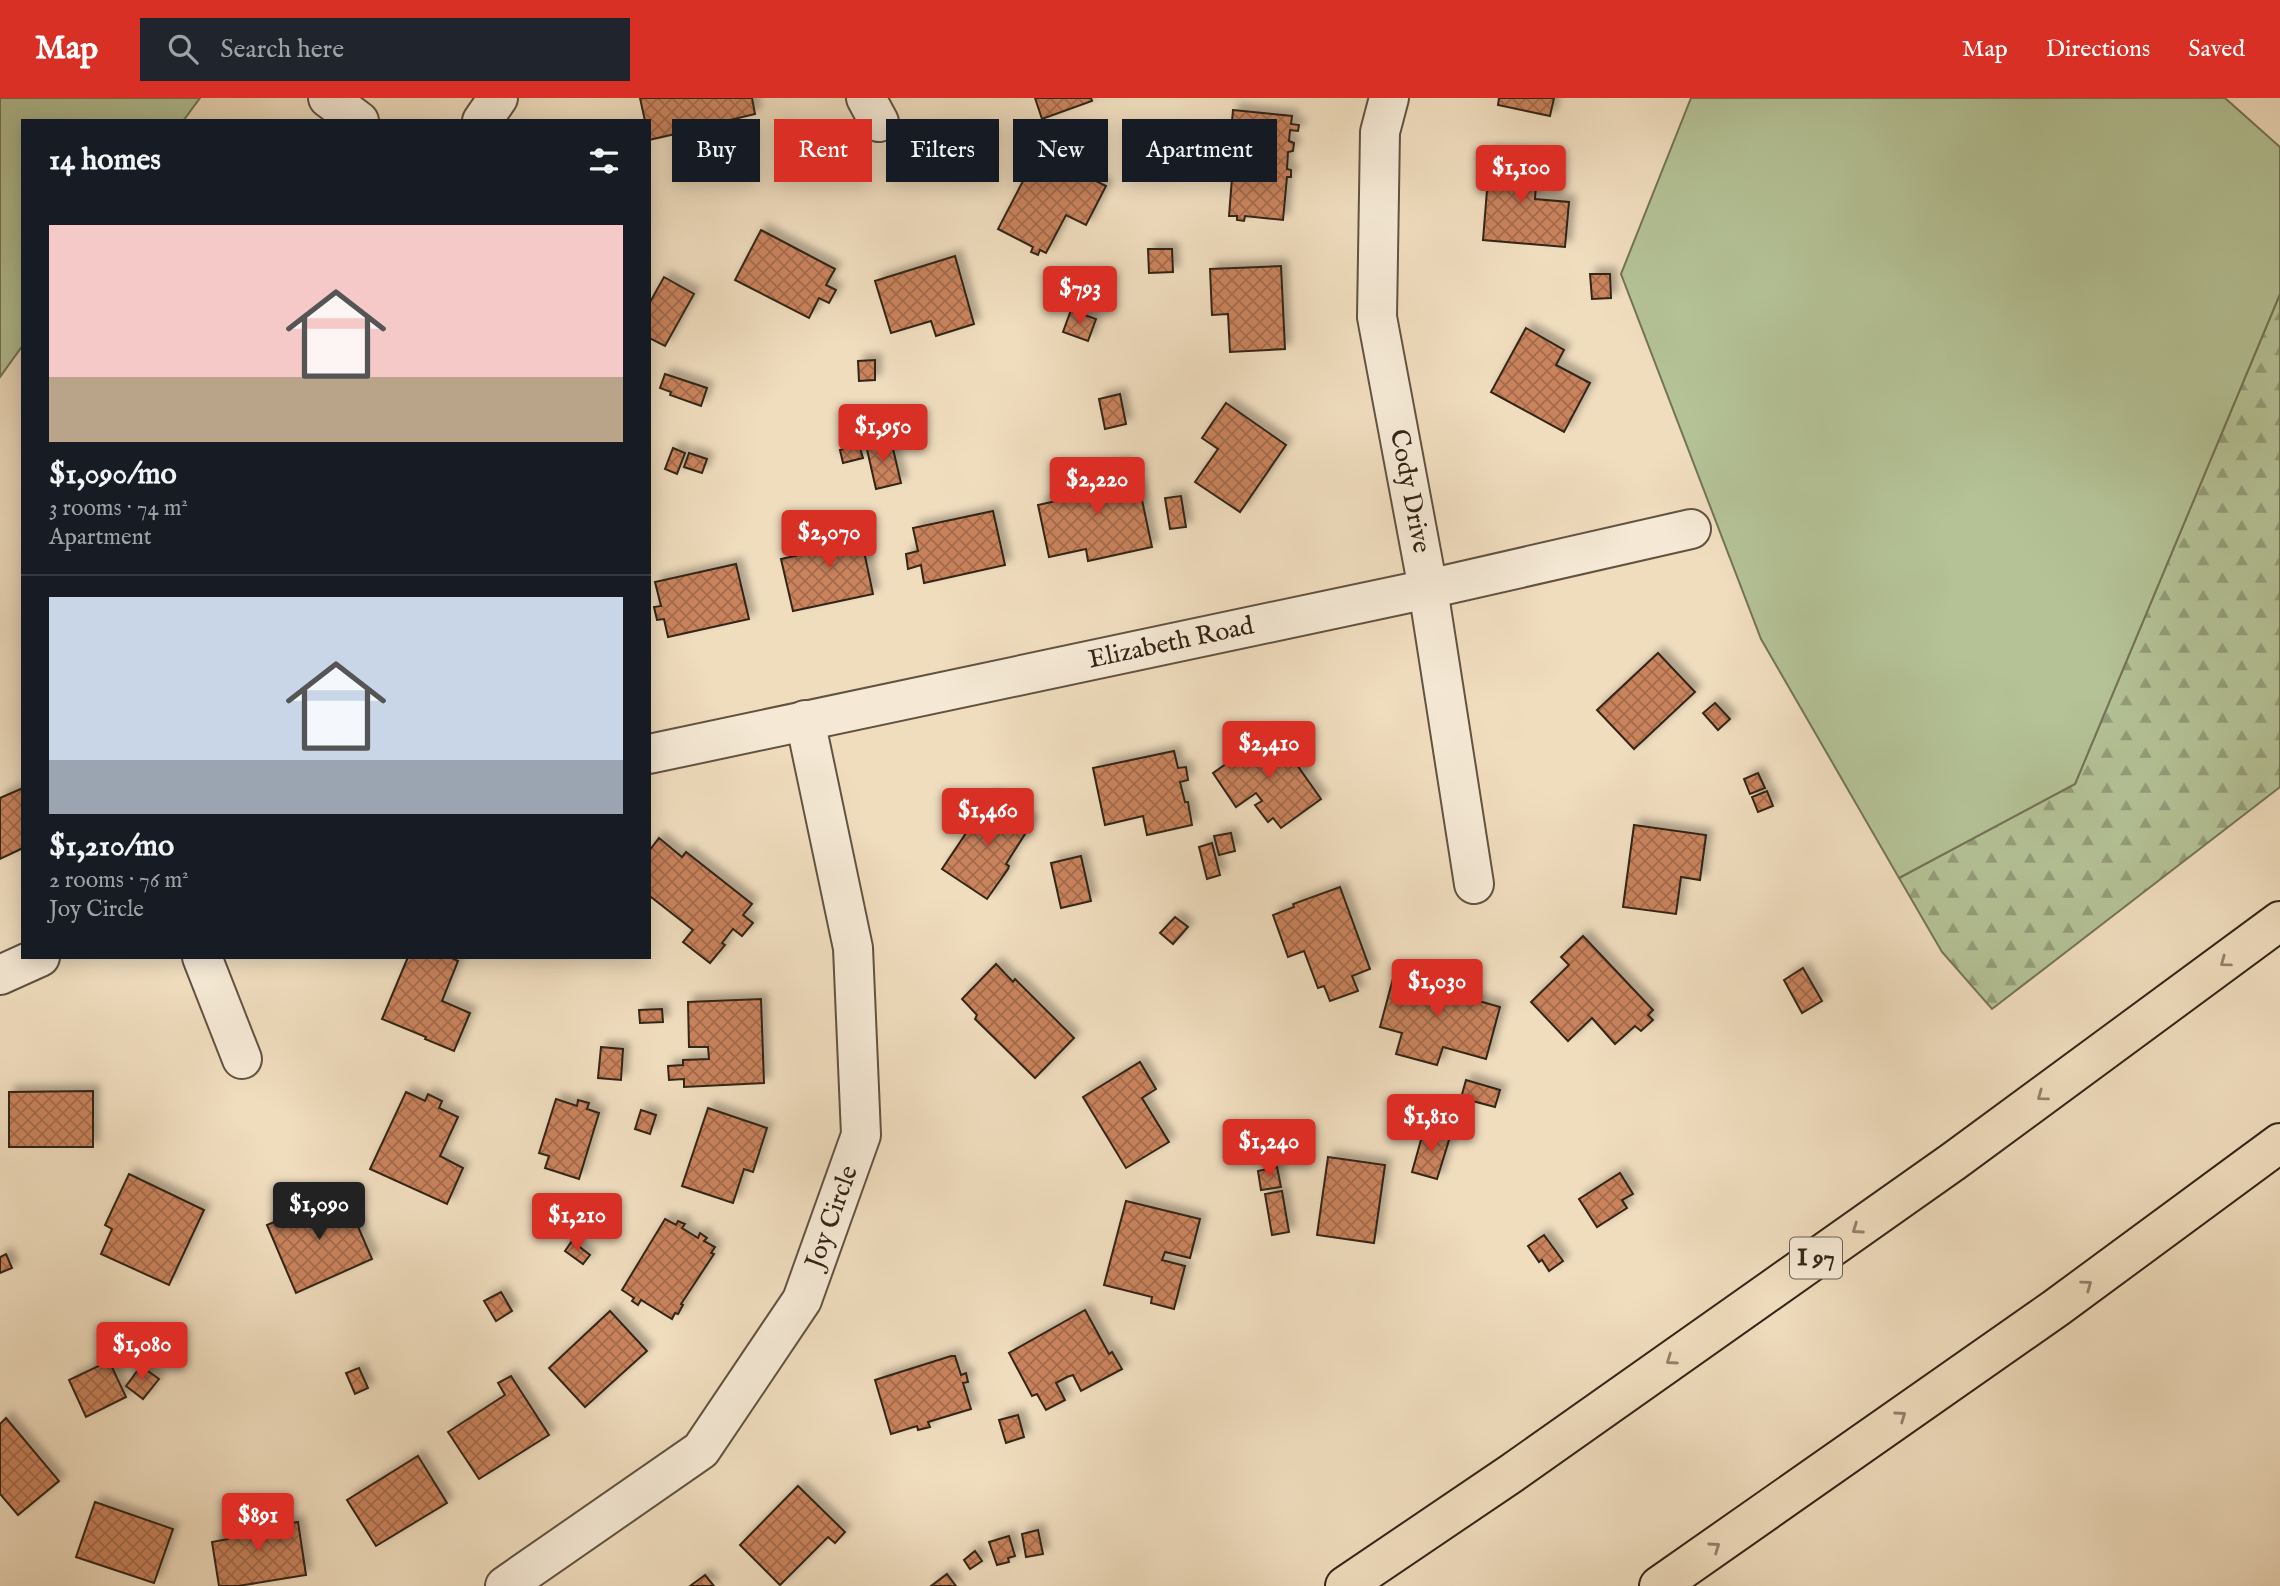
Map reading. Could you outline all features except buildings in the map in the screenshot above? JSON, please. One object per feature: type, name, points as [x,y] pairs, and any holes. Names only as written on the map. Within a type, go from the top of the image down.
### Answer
[{"type":"highway","name":"I 97","points":[[1345,1586],[1523,1465],[1954,1161],[2280,921]]},
{"type":"highway","points":[[1659,1586],[2056,1308],[2280,1143]]},
{"type":"street","points":[[328,98],[356,119]]},
{"type":"street","points":[[483,119],[498,98]]},
{"type":"street","name":"Cody Drive","points":[[1390,98],[1380,132],[1377,317],[1428,589],[1474,884]]},
{"type":"street","name":"Elizabeth Road","points":[[651,754],[1428,589],[1691,528]]},
{"type":"street","name":"Joy Circle","points":[[505,1586],[701,1450],[802,1300],[861,1135],[853,948],[805,720]]},
{"type":"street","points":[[0,975],[36,959]]},
{"type":"street","points":[[203,959],[242,1059]]},
{"type":"green space","points":[[0,98],[200,98],[184,119],[21,119],[21,348],[0,377]]},
{"type":"green space","points":[[1691,98],[2225,98],[2280,147],[2280,294],[2075,784],[1899,878],[1761,639],[1621,274]]},
{"type":"green space","points":[[2280,294],[2280,787],[1992,1009],[1942,952],[1899,878],[2075,784]]}]
